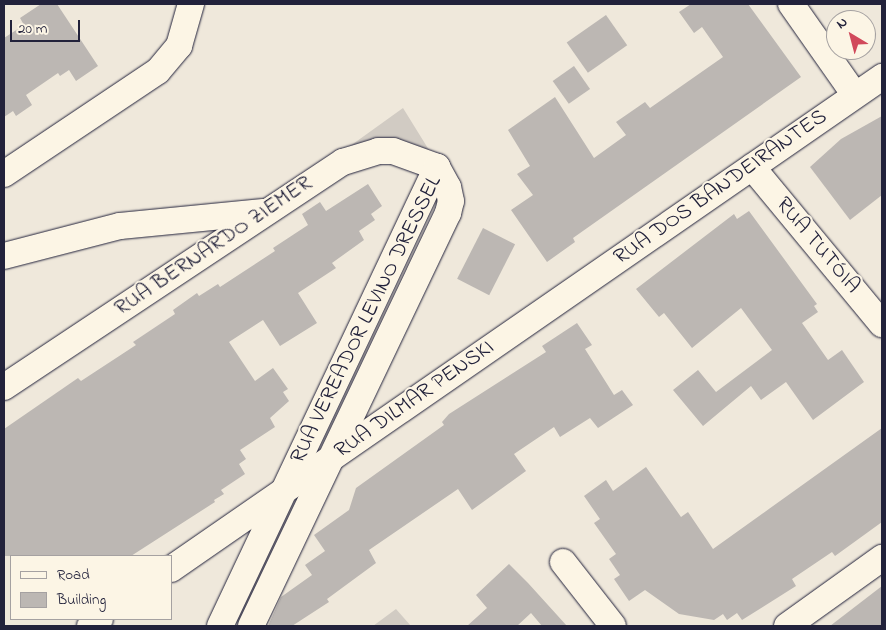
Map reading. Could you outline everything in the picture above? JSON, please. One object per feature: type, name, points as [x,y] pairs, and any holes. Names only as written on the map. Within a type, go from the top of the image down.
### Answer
[{"type":"street","points":[[4,174],[158,71],[179,46],[191,4]]},
{"type":"street","points":[[791,4],[855,95]]},
{"type":"street","name":"RUA DOS BANDEIRANTES","points":[[561,299],[882,76]]},
{"type":"street","name":"RUA BERNARDO ZIEMER","points":[[4,387],[266,212],[360,155],[393,151],[437,167]]},
{"type":"street","name":"RUA VEREADOR LEVINO DRESSEL","points":[[252,626],[448,213],[451,201],[448,187],[437,167]]},
{"type":"street","name":"RUA VEREADOR LEVINO DRESSEL","points":[[220,626],[437,167]]},
{"type":"street","name":"RUA TUTÓIA","points":[[752,167],[882,324]]},
{"type":"street","points":[[4,256],[120,226],[266,212]]},
{"type":"street","name":"RUA DILMAR PENSKI","points":[[172,569],[561,299]]},
{"type":"street","points":[[786,626],[882,558]]},
{"type":"street","points":[[563,562],[613,626]]},
{"type":"shaded area","points":[[403,108],[429,150],[388,139],[339,154]]},
{"type":"shaded area","points":[[396,609],[411,626],[373,626]]},
{"type":"building","points":[[41,4],[57,4],[98,66],[76,81],[69,70],[60,76],[58,73],[26,95],[32,105],[16,116],[13,111],[4,117],[4,38],[24,25],[20,18]]},
{"type":"building","points":[[691,4],[748,4],[801,77],[573,238],[575,242],[547,262],[511,210],[533,195],[517,174],[530,166],[508,130],[555,97],[594,158],[626,135],[616,122],[645,102],[650,108],[723,57],[702,27],[694,33],[679,12]]},
{"type":"building","points":[[606,15],[627,45],[588,73],[567,43]]},
{"type":"building","points":[[574,66],[590,89],[569,104],[553,81]]},
{"type":"building","points":[[882,116],[882,195],[850,220],[810,167],[841,139]]},
{"type":"building","points":[[368,184],[382,206],[371,214],[375,220],[359,231],[364,240],[332,263],[336,268],[298,293],[317,323],[280,346],[263,320],[229,342],[255,381],[273,368],[288,389],[283,392],[289,401],[270,418],[275,427],[240,450],[246,459],[239,464],[245,474],[221,490],[224,494],[214,500],[215,502],[133,555],[4,556],[4,429],[78,378],[81,381],[136,345],[133,342],[175,314],[173,310],[197,293],[199,296],[218,284],[220,287],[275,251],[273,248],[308,225],[302,214],[320,202],[326,211]]},
{"type":"building","points":[[749,211],[817,304],[814,306],[818,312],[802,323],[828,360],[842,350],[864,382],[813,420],[786,382],[761,400],[751,386],[703,426],[673,390],[698,370],[716,392],[772,350],[741,308],[692,348],[664,313],[659,317],[636,289],[734,214],[737,219]]},
{"type":"building","points":[[483,228],[515,244],[489,295],[457,279]]},
{"type":"building","points":[[577,323],[592,345],[585,349],[614,395],[622,390],[633,405],[598,428],[590,418],[560,437],[554,427],[514,454],[526,471],[472,510],[458,489],[369,550],[376,563],[327,599],[329,602],[292,626],[268,626],[281,597],[312,575],[305,565],[325,551],[314,535],[349,510],[356,488],[444,425],[442,422],[449,414],[546,352],[542,346]]},
{"type":"building","points":[[882,428],[882,522],[835,556],[832,552],[792,579],[796,586],[742,620],[737,613],[727,620],[723,614],[714,620],[679,614],[645,590],[629,601],[614,579],[620,575],[609,559],[616,554],[594,523],[600,519],[584,496],[606,480],[613,491],[646,467],[681,517],[688,512],[713,549]]},
{"type":"building","points":[[509,564],[567,626],[542,626],[531,613],[517,626],[467,626],[487,608],[476,595]]},
{"type":"building","points":[[882,586],[882,626],[830,626]]}]
